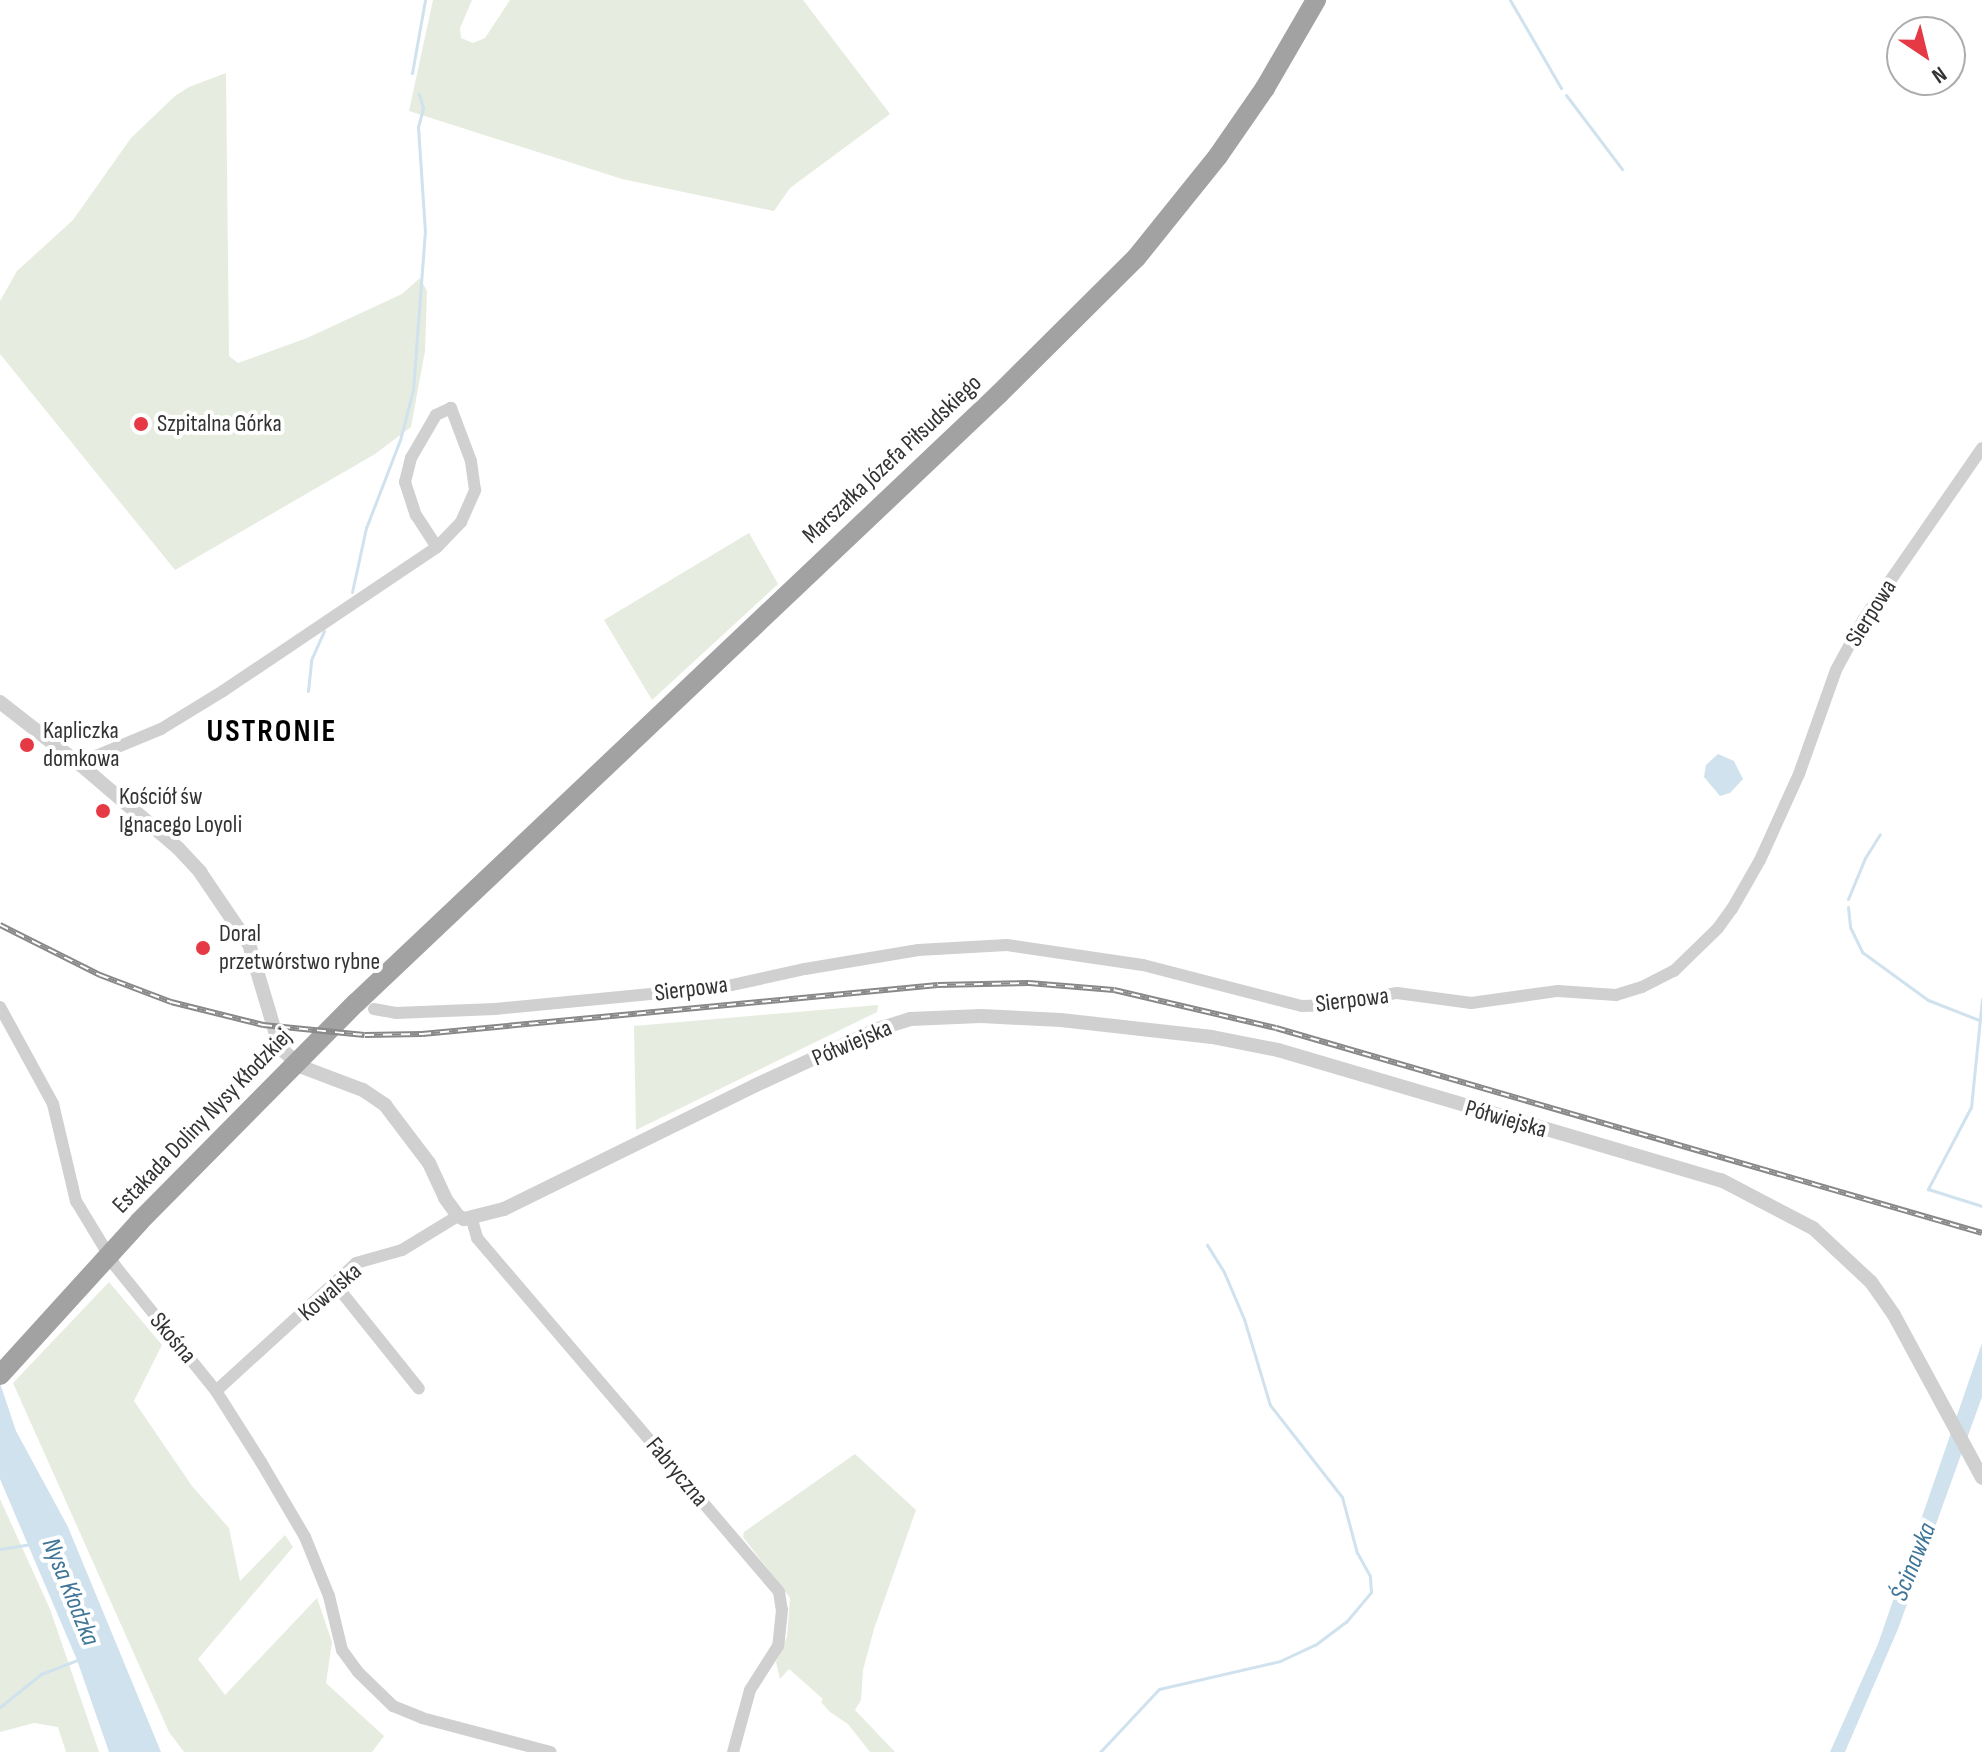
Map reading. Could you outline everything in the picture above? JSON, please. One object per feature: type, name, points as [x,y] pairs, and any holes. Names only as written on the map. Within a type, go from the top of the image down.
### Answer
[{"type":"highway","name":"Marszałka Józefa Piłsudskiego","points":[[451,912],[1009,384],[1136,258],[1240,125],[1316,0]]},
{"type":"highway","name":"Estakada Doliny Nysy Kłodzkiej","points":[[0,1375],[200,1159],[451,912]]},
{"type":"street","points":[[82,766],[91,758],[161,729],[223,691],[437,547],[461,522],[475,490],[471,461],[451,408],[436,415],[411,458],[405,482],[416,515],[437,547]]},
{"type":"street","name":"Sierpowa","points":[[374,1009],[396,1013],[495,1009],[723,987],[918,950],[1007,945],[1143,965],[1271,995],[1302,1006],[1332,1005],[1397,993],[1471,1003],[1558,991],[1616,995],[1642,987],[1674,971],[1718,928],[1732,909],[1794,787],[1836,670],[1863,620],[1982,448]]},
{"type":"street","points":[[0,702],[82,766],[178,848],[200,872],[249,944],[274,1036],[286,1056],[315,1073],[363,1090],[385,1105],[429,1163],[445,1198],[465,1218]]},
{"type":"street","name":"Skośna","points":[[0,1007],[53,1104],[76,1201],[116,1267],[216,1391],[305,1537],[329,1596],[342,1650],[354,1667],[393,1706],[422,1718],[551,1752]]},
{"type":"street","name":"Półwiejska","points":[[465,1218],[504,1209],[756,1085],[878,1029],[910,1019],[981,1016],[1061,1020],[1212,1037],[1278,1050],[1721,1180],[1813,1228],[1871,1282],[1894,1315],[1982,1478]]},
{"type":"street","name":"Kowalska","points":[[216,1391],[356,1263],[402,1250],[465,1218]]},
{"type":"street","name":"Fabryczna","points":[[465,1218],[477,1238],[779,1592],[782,1610],[778,1646],[750,1690],[733,1752]]},
{"type":"street","points":[[335,1284],[419,1389]]},
{"type":"shaded area","points":[[433,0],[472,0],[460,28],[461,38],[473,43],[485,38],[510,0],[803,0],[890,114],[790,188],[774,211],[622,179],[409,111]]},
{"type":"shaded area","points":[[226,73],[229,356],[238,363],[307,338],[402,294],[420,278],[427,291],[425,351],[411,427],[375,454],[175,570],[0,354],[0,301],[17,271],[73,220],[131,138],[175,96],[189,87]]},
{"type":"shaded area","points":[[749,533],[778,584],[652,700],[604,620]]},
{"type":"shaded area","points":[[878,1005],[877,1012],[636,1130],[634,1026]]},
{"type":"shaded area","points":[[109,1282],[162,1345],[134,1401],[192,1486],[229,1528],[240,1581],[285,1535],[293,1547],[198,1659],[225,1695],[317,1598],[332,1642],[326,1683],[384,1736],[372,1752],[184,1752],[169,1732],[13,1383]]},
{"type":"shaded area","points":[[855,1454],[916,1510],[874,1629],[863,1670],[861,1700],[855,1710],[895,1752],[870,1752],[848,1724],[830,1712],[821,1702],[823,1699],[789,1669],[780,1679],[776,1662],[787,1637],[790,1598],[743,1537],[744,1532]]},
{"type":"shaded area","points":[[0,1499],[50,1609],[99,1752],[66,1752],[58,1727],[34,1723],[0,1732]]},
{"type":"water","points":[[1718,754],[1734,761],[1743,779],[1730,793],[1720,796],[1704,777],[1706,765]]},
{"type":"water","name":"Ścinawka","points":[[1982,1343],[1982,1397],[1898,1629],[1845,1752],[1830,1752],[1878,1644]]},
{"type":"water","name":"Nysa Kłodzka","points":[[0,1383],[16,1431],[68,1527],[161,1752],[109,1752],[77,1660],[0,1479]]},
{"type":"waterway","points":[[412,73],[425,0]]},
{"type":"waterway","points":[[1510,0],[1561,88]]},
{"type":"waterway","points":[[352,592],[366,528],[400,440],[413,390],[425,232],[418,127],[423,108],[419,94]]},
{"type":"waterway","points":[[1566,95],[1622,169]]},
{"type":"waterway","points":[[308,691],[311,660],[324,631]]},
{"type":"waterway","points":[[1848,899],[1865,858],[1880,834]]},
{"type":"waterway","points":[[1848,907],[1850,927],[1862,952],[1928,1000],[1979,1020]]},
{"type":"waterway","points":[[1982,999],[1971,1107],[1928,1189],[1982,1206]]},
{"type":"waterway","points":[[1100,1752],[1159,1689],[1280,1661],[1315,1645],[1346,1622],[1371,1592],[1370,1576],[1357,1553],[1342,1497],[1270,1405],[1244,1319],[1224,1272],[1207,1245]]},
{"type":"waterway","name":"Nysa Kłodzka","points":[[0,1549],[32,1544]]},
{"type":"waterway","name":"Nysa Kłodzka","points":[[0,1707],[41,1674],[78,1660]]},
{"type":"railway","points":[[0,925],[100,975],[171,1002],[263,1025],[365,1035],[422,1034],[938,985],[1029,983],[1114,990],[1276,1028],[1982,1233]]},
{"type":"place","name":"Szpitalna Górka","points":[[141,424]]},
{"type":"place","name":"Kapliczka domkowa","points":[[27,745]]},
{"type":"place","name":"Kościół św Ignacego Loyoli","points":[[103,811]]},
{"type":"place","name":"Doral przetwórstwo rybne","points":[[203,948]]},
{"type":"district","name":"USTRONIE","points":[[272,732]]}]
